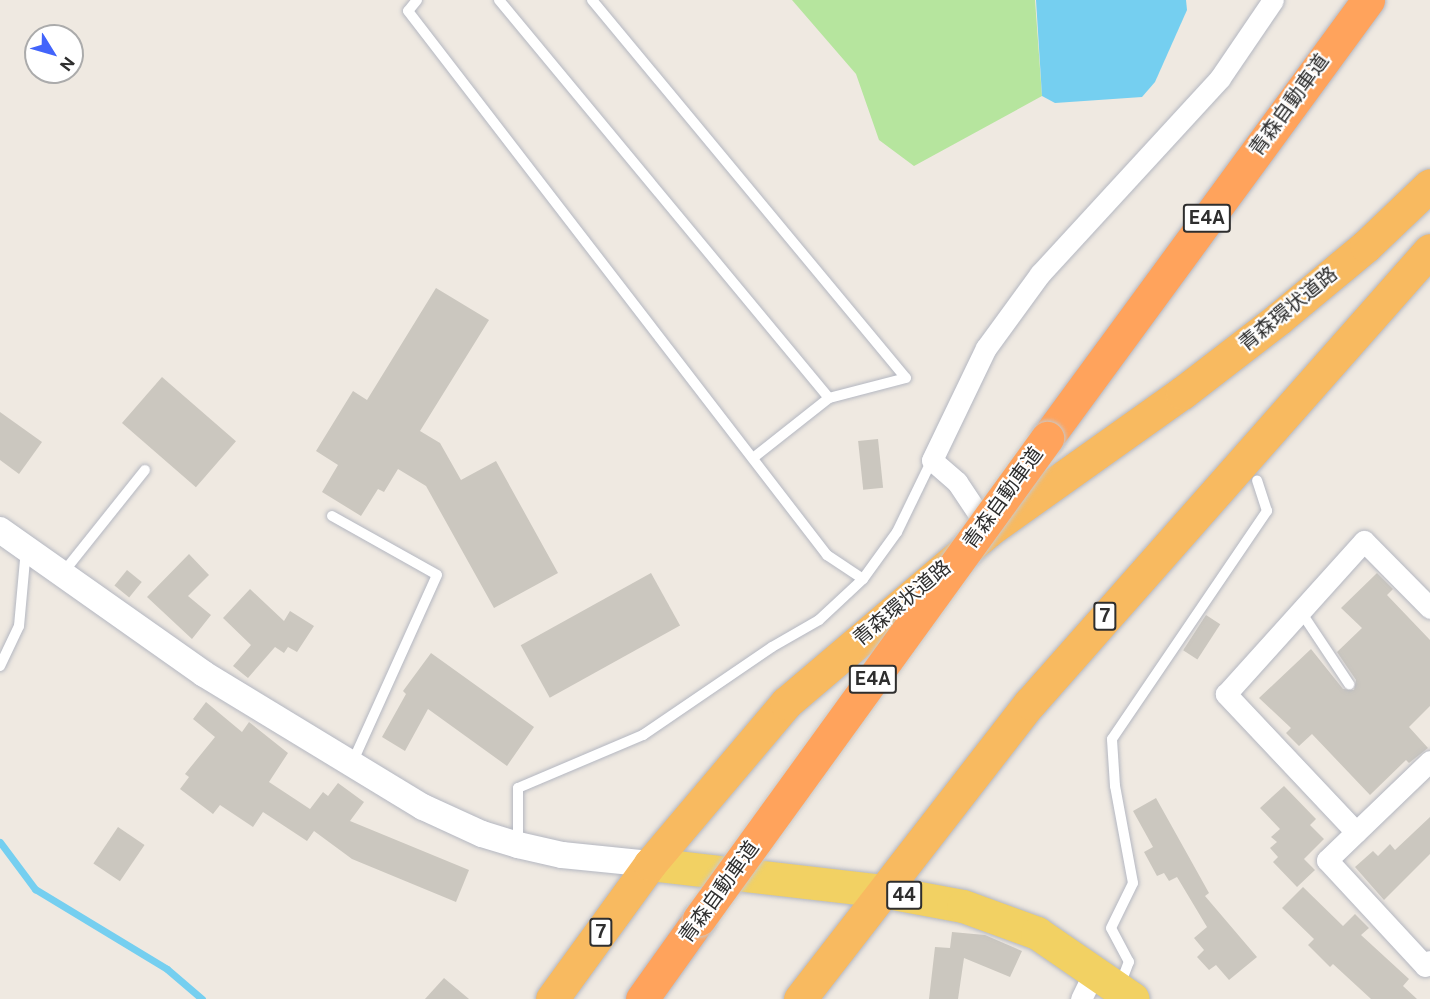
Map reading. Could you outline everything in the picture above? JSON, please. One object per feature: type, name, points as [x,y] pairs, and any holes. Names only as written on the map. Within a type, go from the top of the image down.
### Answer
[{"type":"highway","name":"青森自動車道","points":[[642,999],[1047,438],[1368,0]]},
{"type":"highway","name":"青森環状道路","points":[[552,999],[650,864],[786,703],[989,530],[1182,393],[1278,319],[1366,246],[1430,185]]},
{"type":"highway","name":"7","points":[[800,999],[1030,703],[1430,250]]},
{"type":"main road","name":"44","points":[[650,864],[882,891],[963,906],[1009,920],[1037,933],[1107,989]]},
{"type":"street","points":[[989,530],[957,482],[932,460],[986,348],[1040,274],[1220,78],[1273,0]]},
{"type":"street","points":[[0,530],[204,674],[351,766],[423,807],[482,834],[518,845],[562,855],[650,864]]},
{"type":"street","points":[[1356,831],[1226,694],[1364,541],[1430,608]]},
{"type":"street","points":[[1430,760],[1327,860],[1425,966],[1430,961]]},
{"type":"lane","points":[[417,0],[408,11],[827,555],[863,579]]},
{"type":"lane","points":[[499,0],[829,399]]},
{"type":"lane","points":[[592,0],[906,378],[829,399],[753,458]]},
{"type":"lane","points":[[518,845],[518,788],[643,735],[819,620],[863,579],[897,532],[932,460]]},
{"type":"lane","points":[[62,574],[145,470]]},
{"type":"lane","points":[[1107,989],[1129,962],[1111,928],[1133,883],[1115,786],[1112,739],[1267,511],[1257,481]]},
{"type":"lane","points":[[332,516],[437,576],[351,766]]},
{"type":"lane","points":[[0,666],[19,626],[26,549]]},
{"type":"lane","points":[[1300,612],[1349,684]]},
{"type":"green space","points":[[792,0],[1035,0],[1042,96],[914,166],[879,140],[856,74]]},
{"type":"water","points":[[1036,0],[1186,0],[1187,10],[1155,82],[1142,97],[1055,103],[1042,96]]},
{"type":"building","points":[[436,288],[489,320],[420,431],[440,443],[461,480],[496,461],[558,573],[494,608],[426,486],[398,469],[384,492],[378,489],[361,516],[322,492],[338,465],[316,451],[353,391],[367,400]]},
{"type":"building","points":[[162,377],[236,441],[196,487],[122,423]]},
{"type":"building","points":[[0,412],[42,442],[19,474],[0,460]]},
{"type":"building","points":[[878,439],[883,488],[863,490],[858,441]]},
{"type":"building","points":[[189,554],[209,575],[188,596],[211,615],[192,639],[147,597]]},
{"type":"building","points":[[127,570],[142,582],[129,598],[114,586]]},
{"type":"building","points":[[651,573],[680,625],[550,698],[521,645]]},
{"type":"building","points":[[1377,573],[1393,589],[1387,595],[1430,640],[1430,706],[1409,727],[1428,748],[1409,763],[1406,760],[1370,795],[1312,734],[1299,746],[1286,733],[1291,728],[1259,698],[1311,649],[1343,689],[1354,690],[1356,680],[1337,652],[1362,628],[1341,608]]},
{"type":"building","points":[[250,589],[284,621],[290,611],[314,626],[297,652],[288,647],[284,653],[275,647],[248,678],[233,666],[251,645],[223,618]]},
{"type":"building","points":[[1206,615],[1220,624],[1197,659],[1183,650]]},
{"type":"building","points":[[431,653],[534,727],[507,766],[428,709],[405,751],[382,737],[406,694],[403,691]]},
{"type":"building","points":[[206,702],[242,732],[249,722],[288,753],[269,782],[310,809],[323,792],[328,796],[338,783],[364,802],[350,821],[469,870],[456,902],[352,859],[314,831],[307,841],[263,812],[253,827],[220,805],[213,814],[180,789],[189,777],[185,774],[215,737],[193,719]]},
{"type":"building","points":[[1284,786],[1316,819],[1310,825],[1324,839],[1304,859],[1315,870],[1297,887],[1273,862],[1278,857],[1270,848],[1277,842],[1271,837],[1280,829],[1260,808]]},
{"type":"building","points":[[1156,798],[1209,893],[1205,896],[1257,957],[1229,980],[1216,965],[1209,970],[1197,957],[1204,950],[1194,938],[1207,927],[1177,877],[1169,881],[1164,873],[1157,876],[1144,852],[1153,847],[1133,811]]},
{"type":"building","points":[[1430,817],[1430,854],[1384,900],[1355,867],[1373,851],[1378,856],[1390,844],[1395,850]]},
{"type":"building","points":[[118,827],[145,845],[120,881],[93,863]]},
{"type":"building","points":[[1303,887],[1343,926],[1355,914],[1369,928],[1361,935],[1409,979],[1403,986],[1417,999],[1371,999],[1333,964],[1330,967],[1308,945],[1314,939],[1282,908]]},
{"type":"building","points":[[952,932],[985,935],[1022,951],[1010,977],[964,958],[958,999],[929,999],[935,947],[950,948]]},
{"type":"building","points":[[444,978],[469,999],[425,999]]},
{"type":"waterway","points":[[0,842],[35,889],[167,969],[202,999]]}]
